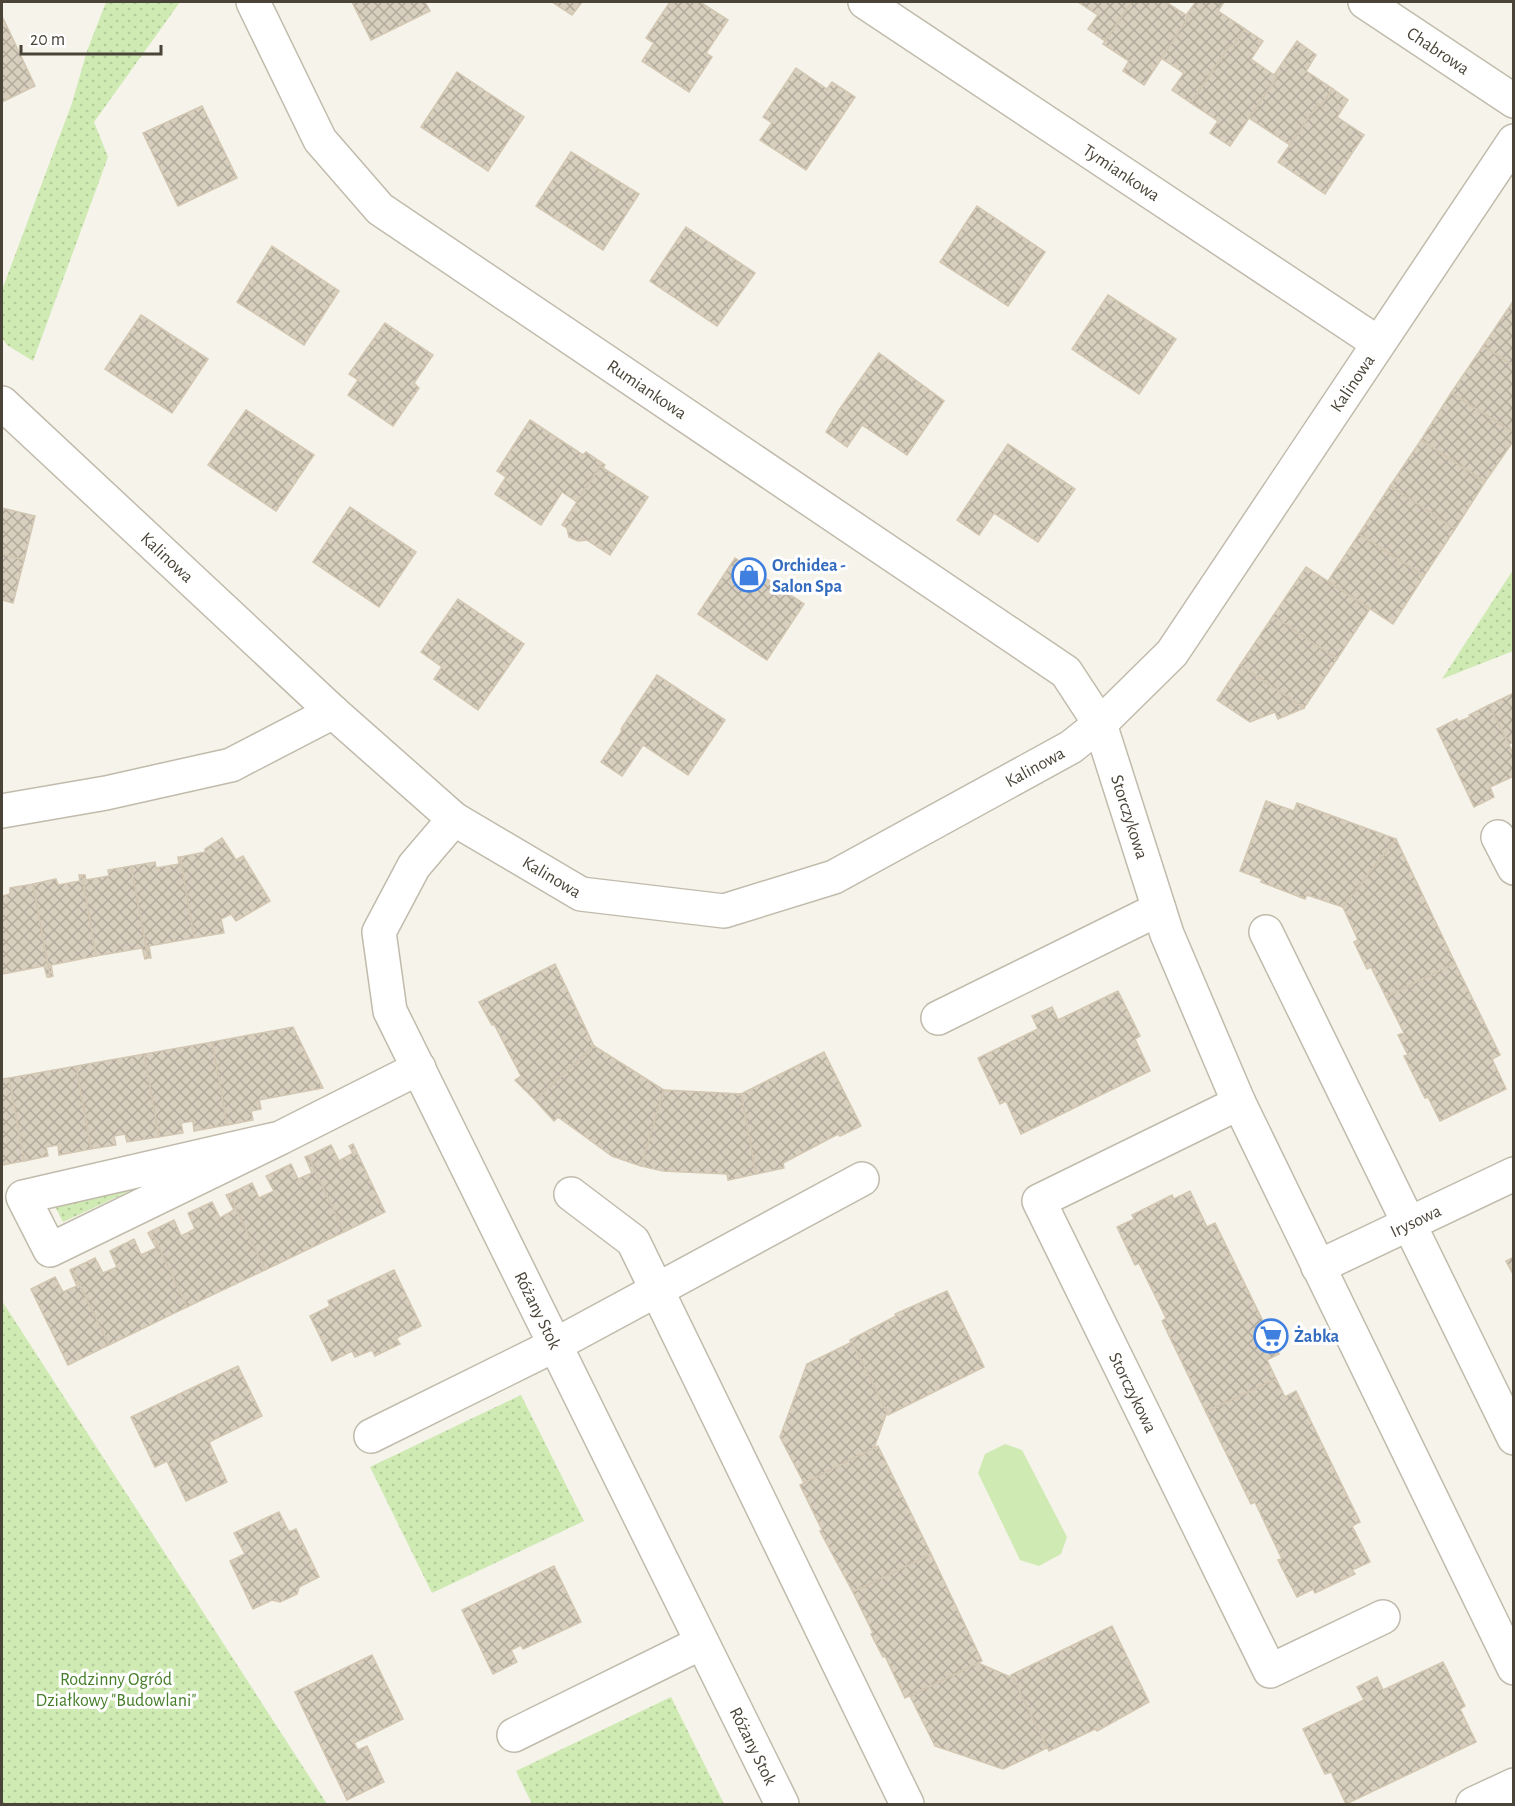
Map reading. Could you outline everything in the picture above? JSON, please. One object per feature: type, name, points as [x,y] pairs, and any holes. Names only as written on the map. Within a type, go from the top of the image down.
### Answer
[{"type":"street","name":"Rumiankowa","points":[[253,2],[320,140],[380,209],[1066,672],[1100,724]]},
{"type":"street","name":"Tymiankowa","points":[[865,2],[1378,343]]},
{"type":"street","name":"Chabrowa","points":[[1365,2],[1514,101]]},
{"type":"street","name":"Kalinowa","points":[[2,403],[333,712],[454,819],[581,894],[724,911],[834,877],[1071,747],[1100,724],[1172,653],[1514,141]]},
{"type":"street","points":[[2,812],[106,793],[231,765],[333,712]]},
{"type":"street","name":"Storczykowa","points":[[1100,724],[1159,909],[1239,1103],[1318,1267],[1509,1647]]},
{"type":"street","name":"Różany Stok","points":[[454,819],[414,866],[379,932],[390,1011],[782,1804]]},
{"type":"street","points":[[1498,837],[1514,868]]},
{"type":"street","points":[[938,1018],[1159,909]]},
{"type":"street","points":[[1266,932],[1514,1438]]},
{"type":"street","points":[[280,1138],[23,1197],[50,1250],[280,1138],[419,1068]]},
{"type":"street","name":"Storczykowa","points":[[1239,1103],[1039,1201],[1270,1671],[1383,1617]]},
{"type":"street","name":"Irysowa","points":[[1318,1267],[1514,1174]]},
{"type":"street","points":[[371,1436],[555,1345],[862,1179]]},
{"type":"street","points":[[571,1194],[633,1241],[907,1804]]},
{"type":"street","points":[[514,1735],[701,1643]]},
{"type":"street","points":[[1473,1804],[1514,1785]]},
{"type":"green space","points":[[106,2],[180,2],[94,122],[108,157],[33,361],[7,345],[2,338],[2,290],[72,103],[87,51]]},
{"type":"green space","points":[[1513,570],[1513,651],[1442,679]]},
{"type":"green space","points":[[134,1189],[63,1222],[54,1204]]},
{"type":"green space","name":"Rodzinny Ogród Działkowy \"Budowlani\"","points":[[2,1301],[327,1804],[2,1804]]},
{"type":"green space","points":[[521,1395],[584,1521],[432,1593],[370,1467]]},
{"type":"green space","points":[[1005,1444],[1022,1450],[1067,1537],[1061,1554],[1039,1566],[1020,1560],[978,1473],[985,1454]]},
{"type":"green space","points":[[671,1697],[724,1804],[532,1804],[516,1771]]},
{"type":"building","points":[[352,2],[425,2],[430,11],[371,40]]},
{"type":"building","points":[[552,2],[582,2],[572,15]]},
{"type":"building","points":[[670,2],[700,2],[728,20],[706,53],[712,57],[689,92],[642,61],[654,43],[646,38]]},
{"type":"building","points":[[1078,2],[1132,2],[1105,41],[1088,29],[1098,15]]},
{"type":"building","points":[[1132,2],[1166,2],[1189,17],[1144,85],[1123,71],[1129,61],[1103,44]]},
{"type":"building","points":[[1196,2],[1224,2],[1218,11],[1245,29],[1233,46],[1230,45],[1191,103],[1172,90],[1184,73],[1161,58],[1189,17],[1186,15]]},
{"type":"building","points":[[2,16],[35,86],[2,102]]},
{"type":"building","points":[[1245,29],[1263,41],[1251,59],[1277,77],[1230,146],[1210,133],[1218,121],[1191,103],[1230,45],[1233,46]]},
{"type":"building","points":[[1297,41],[1316,55],[1306,71],[1333,89],[1321,106],[1318,104],[1290,145],[1249,118],[1277,77],[1274,75]]},
{"type":"building","points":[[796,68],[827,89],[832,82],[855,97],[806,170],[760,140],[772,123],[763,117]]},
{"type":"building","points":[[457,72],[524,117],[488,171],[421,127]]},
{"type":"building","points":[[1333,89],[1348,100],[1337,117],[1364,135],[1325,194],[1278,162],[1318,104],[1321,106]]},
{"type":"building","points":[[202,106],[237,178],[178,206],[143,133]]},
{"type":"building","points":[[571,152],[639,194],[603,250],[536,206]]},
{"type":"building","points":[[977,206],[1045,252],[1008,306],[940,262]]},
{"type":"building","points":[[686,227],[755,273],[717,326],[650,281]]},
{"type":"building","points":[[272,246],[339,291],[304,345],[237,302]]},
{"type":"building","points":[[1108,295],[1176,339],[1139,394],[1072,349]]},
{"type":"building","points":[[1514,300],[1514,366],[1483,346]]},
{"type":"building","points":[[141,315],[208,359],[172,413],[105,369]]},
{"type":"building","points":[[385,323],[433,355],[414,383],[419,388],[393,426],[348,395],[358,380],[349,374]]},
{"type":"building","points":[[1483,346],[1514,366],[1514,433],[1451,393]]},
{"type":"building","points":[[879,353],[944,401],[907,455],[862,425],[847,447],[826,432]]},
{"type":"building","points":[[1451,393],[1514,433],[1514,440],[1485,482],[1421,440]]},
{"type":"building","points":[[246,410],[314,455],[276,511],[208,465]]},
{"type":"building","points":[[530,420],[583,455],[586,452],[605,465],[603,468],[600,466],[577,502],[562,492],[541,525],[495,494],[506,477],[497,471]]},
{"type":"building","points":[[1421,440],[1485,482],[1455,529],[1390,486]]},
{"type":"building","points":[[1008,444],[1075,489],[1038,542],[994,513],[979,535],[957,520]]},
{"type":"building","points":[[600,466],[648,497],[610,555],[587,540],[578,541],[569,537],[567,528],[562,525]]},
{"type":"building","points":[[1390,486],[1455,529],[1424,576],[1359,534]]},
{"type":"building","points":[[350,507],[416,552],[379,607],[313,562]]},
{"type":"building","points":[[2,508],[35,516],[24,560],[2,554]]},
{"type":"building","points":[[1359,534],[1424,576],[1393,624],[1328,581]]},
{"type":"building","points":[[2,554],[24,560],[13,603],[2,600]]},
{"type":"building","points":[[735,558],[804,604],[767,660],[698,614]]},
{"type":"building","points":[[1306,567],[1370,609],[1337,659],[1273,616]]},
{"type":"building","points":[[458,599],[524,644],[478,710],[434,679],[442,667],[421,652]]},
{"type":"building","points":[[1273,616],[1337,659],[1304,708],[1240,665]]},
{"type":"building","points":[[1240,665],[1304,708],[1278,719],[1275,712],[1250,722],[1217,700]]},
{"type":"building","points":[[657,675],[725,720],[688,775],[643,745],[622,776],[601,762]]},
{"type":"building","points":[[1514,693],[1514,742],[1509,744],[1489,705]]},
{"type":"building","points":[[1489,705],[1514,755],[1514,776],[1490,787],[1494,797],[1474,807],[1437,729],[1457,719],[1458,722],[1470,717],[1469,715]]},
{"type":"building","points":[[1266,801],[1294,811],[1297,803],[1396,839],[1343,907],[1307,895],[1305,899],[1240,871]]},
{"type":"building","points":[[222,838],[236,860],[243,856],[270,901],[236,921],[231,914],[221,919],[224,933],[194,938],[180,857],[205,852],[205,849]]},
{"type":"building","points":[[1396,839],[1455,963],[1386,997],[1371,967],[1367,969],[1354,942],[1358,940],[1343,907]]},
{"type":"building","points":[[178,857],[180,857],[194,938],[149,946],[151,958],[148,958],[131,866],[155,862],[156,868],[179,864]]},
{"type":"building","points":[[131,866],[148,958],[145,959],[142,948],[96,956],[82,875],[85,875],[86,880],[109,876],[108,870]]},
{"type":"building","points":[[79,875],[82,875],[96,956],[51,965],[53,976],[50,977],[33,884],[56,879],[58,885],[80,881]]},
{"type":"building","points":[[33,884],[50,977],[47,977],[44,966],[2,974],[2,896],[10,894],[10,888]]},
{"type":"building","points":[[1455,963],[1500,1055],[1492,1059],[1506,1089],[1440,1121],[1428,1097],[1425,1098],[1404,1056],[1408,1055],[1398,1035],[1404,1033],[1386,997]]},
{"type":"building","points":[[555,964],[594,1046],[535,1100],[515,1080],[521,1076],[494,1024],[492,1025],[479,1002]]},
{"type":"building","points":[[1118,991],[1140,1036],[1135,1039],[1150,1071],[1021,1134],[1006,1101],[1000,1104],[978,1058],[1038,1029],[1032,1016],[1052,1007],[1058,1020]]},
{"type":"building","points":[[293,1027],[323,1088],[259,1100],[261,1109],[251,1111],[253,1120],[227,1125],[212,1042]]},
{"type":"building","points":[[212,1042],[227,1125],[194,1131],[193,1121],[181,1123],[183,1133],[159,1137],[144,1054]]},
{"type":"building","points":[[594,1046],[664,1090],[641,1166],[612,1156],[558,1117],[554,1121],[535,1100]]},
{"type":"building","points":[[824,1052],[861,1126],[840,1136],[838,1134],[783,1163],[784,1168],[756,1174],[741,1094]]},
{"type":"building","points":[[144,1054],[159,1137],[127,1142],[125,1134],[114,1136],[116,1145],[91,1149],[76,1066]]},
{"type":"building","points":[[76,1066],[91,1149],[59,1155],[58,1145],[46,1147],[48,1156],[24,1161],[9,1078]]},
{"type":"building","points":[[9,1078],[24,1161],[2,1165],[2,1079]]},
{"type":"building","points":[[664,1090],[741,1094],[756,1174],[728,1180],[727,1174],[663,1171],[641,1166]]},
{"type":"building","points":[[353,1144],[385,1212],[344,1232],[308,1156],[331,1145],[339,1161],[353,1153],[349,1146]]},
{"type":"building","points":[[308,1156],[344,1232],[265,1270],[229,1194],[252,1183],[259,1198],[274,1191],[266,1176],[291,1164],[298,1179],[312,1173],[305,1157]]},
{"type":"building","points":[[1190,1191],[1207,1227],[1215,1223],[1279,1354],[1267,1360],[1276,1379],[1206,1412],[1162,1321],[1166,1318],[1139,1263],[1135,1265],[1117,1227],[1134,1219],[1132,1215],[1172,1195],[1174,1199]]},
{"type":"building","points":[[229,1194],[265,1270],[187,1307],[151,1231],[174,1220],[181,1236],[195,1229],[188,1213],[212,1202],[220,1218],[234,1210],[226,1195]]},
{"type":"building","points":[[151,1231],[187,1307],[109,1345],[72,1269],[95,1258],[103,1273],[117,1267],[110,1251],[134,1239],[141,1255],[156,1248],[148,1233]]},
{"type":"building","points":[[1514,1257],[1514,1276],[1506,1261]]},
{"type":"building","points":[[72,1269],[109,1345],[68,1365],[31,1289],[55,1277],[63,1292],[77,1286],[70,1270]]},
{"type":"building","points":[[394,1270],[421,1326],[396,1338],[400,1344],[375,1356],[372,1350],[355,1357],[352,1351],[332,1361],[310,1316],[330,1306],[328,1301]]},
{"type":"building","points":[[947,1291],[984,1367],[888,1415],[850,1340],[896,1316],[895,1314]]},
{"type":"building","points":[[852,1342],[887,1412],[874,1448],[804,1483],[780,1437],[807,1364]]},
{"type":"building","points":[[238,1366],[262,1416],[209,1442],[227,1482],[186,1501],[167,1461],[155,1467],[131,1417]]},
{"type":"building","points":[[1276,1379],[1285,1397],[1296,1391],[1360,1522],[1352,1526],[1370,1562],[1352,1570],[1355,1574],[1315,1593],[1313,1589],[1297,1597],[1278,1560],[1282,1559],[1255,1502],[1251,1504],[1206,1412]]},
{"type":"building","points":[[878,1446],[931,1554],[853,1592],[820,1531],[822,1530],[800,1485]]},
{"type":"building","points":[[279,1512],[289,1532],[296,1529],[319,1577],[299,1587],[297,1594],[280,1602],[272,1600],[253,1609],[230,1561],[245,1554],[234,1533]]},
{"type":"building","points":[[931,1554],[982,1661],[905,1698],[885,1656],[883,1657],[871,1634],[873,1633],[853,1592]]},
{"type":"building","points":[[554,1566],[581,1622],[523,1649],[521,1645],[511,1650],[517,1662],[493,1674],[462,1610]]},
{"type":"building","points":[[1112,1626],[1149,1702],[1097,1731],[1095,1729],[1049,1751],[1011,1675]]},
{"type":"building","points":[[372,1655],[403,1719],[354,1743],[358,1750],[367,1746],[384,1782],[347,1800],[295,1692]]},
{"type":"building","points":[[1443,1662],[1465,1706],[1460,1709],[1476,1742],[1346,1804],[1331,1772],[1325,1774],[1303,1729],[1364,1700],[1357,1687],[1377,1677],[1383,1690]]},
{"type":"building","points":[[978,1663],[1013,1678],[1047,1748],[1003,1769],[935,1746],[910,1696]]},
{"type":"place","name":"Orchidea - Salon Spa","points":[[749,575]]},
{"type":"place","name":"Żabka","points":[[1271,1336]]}]
